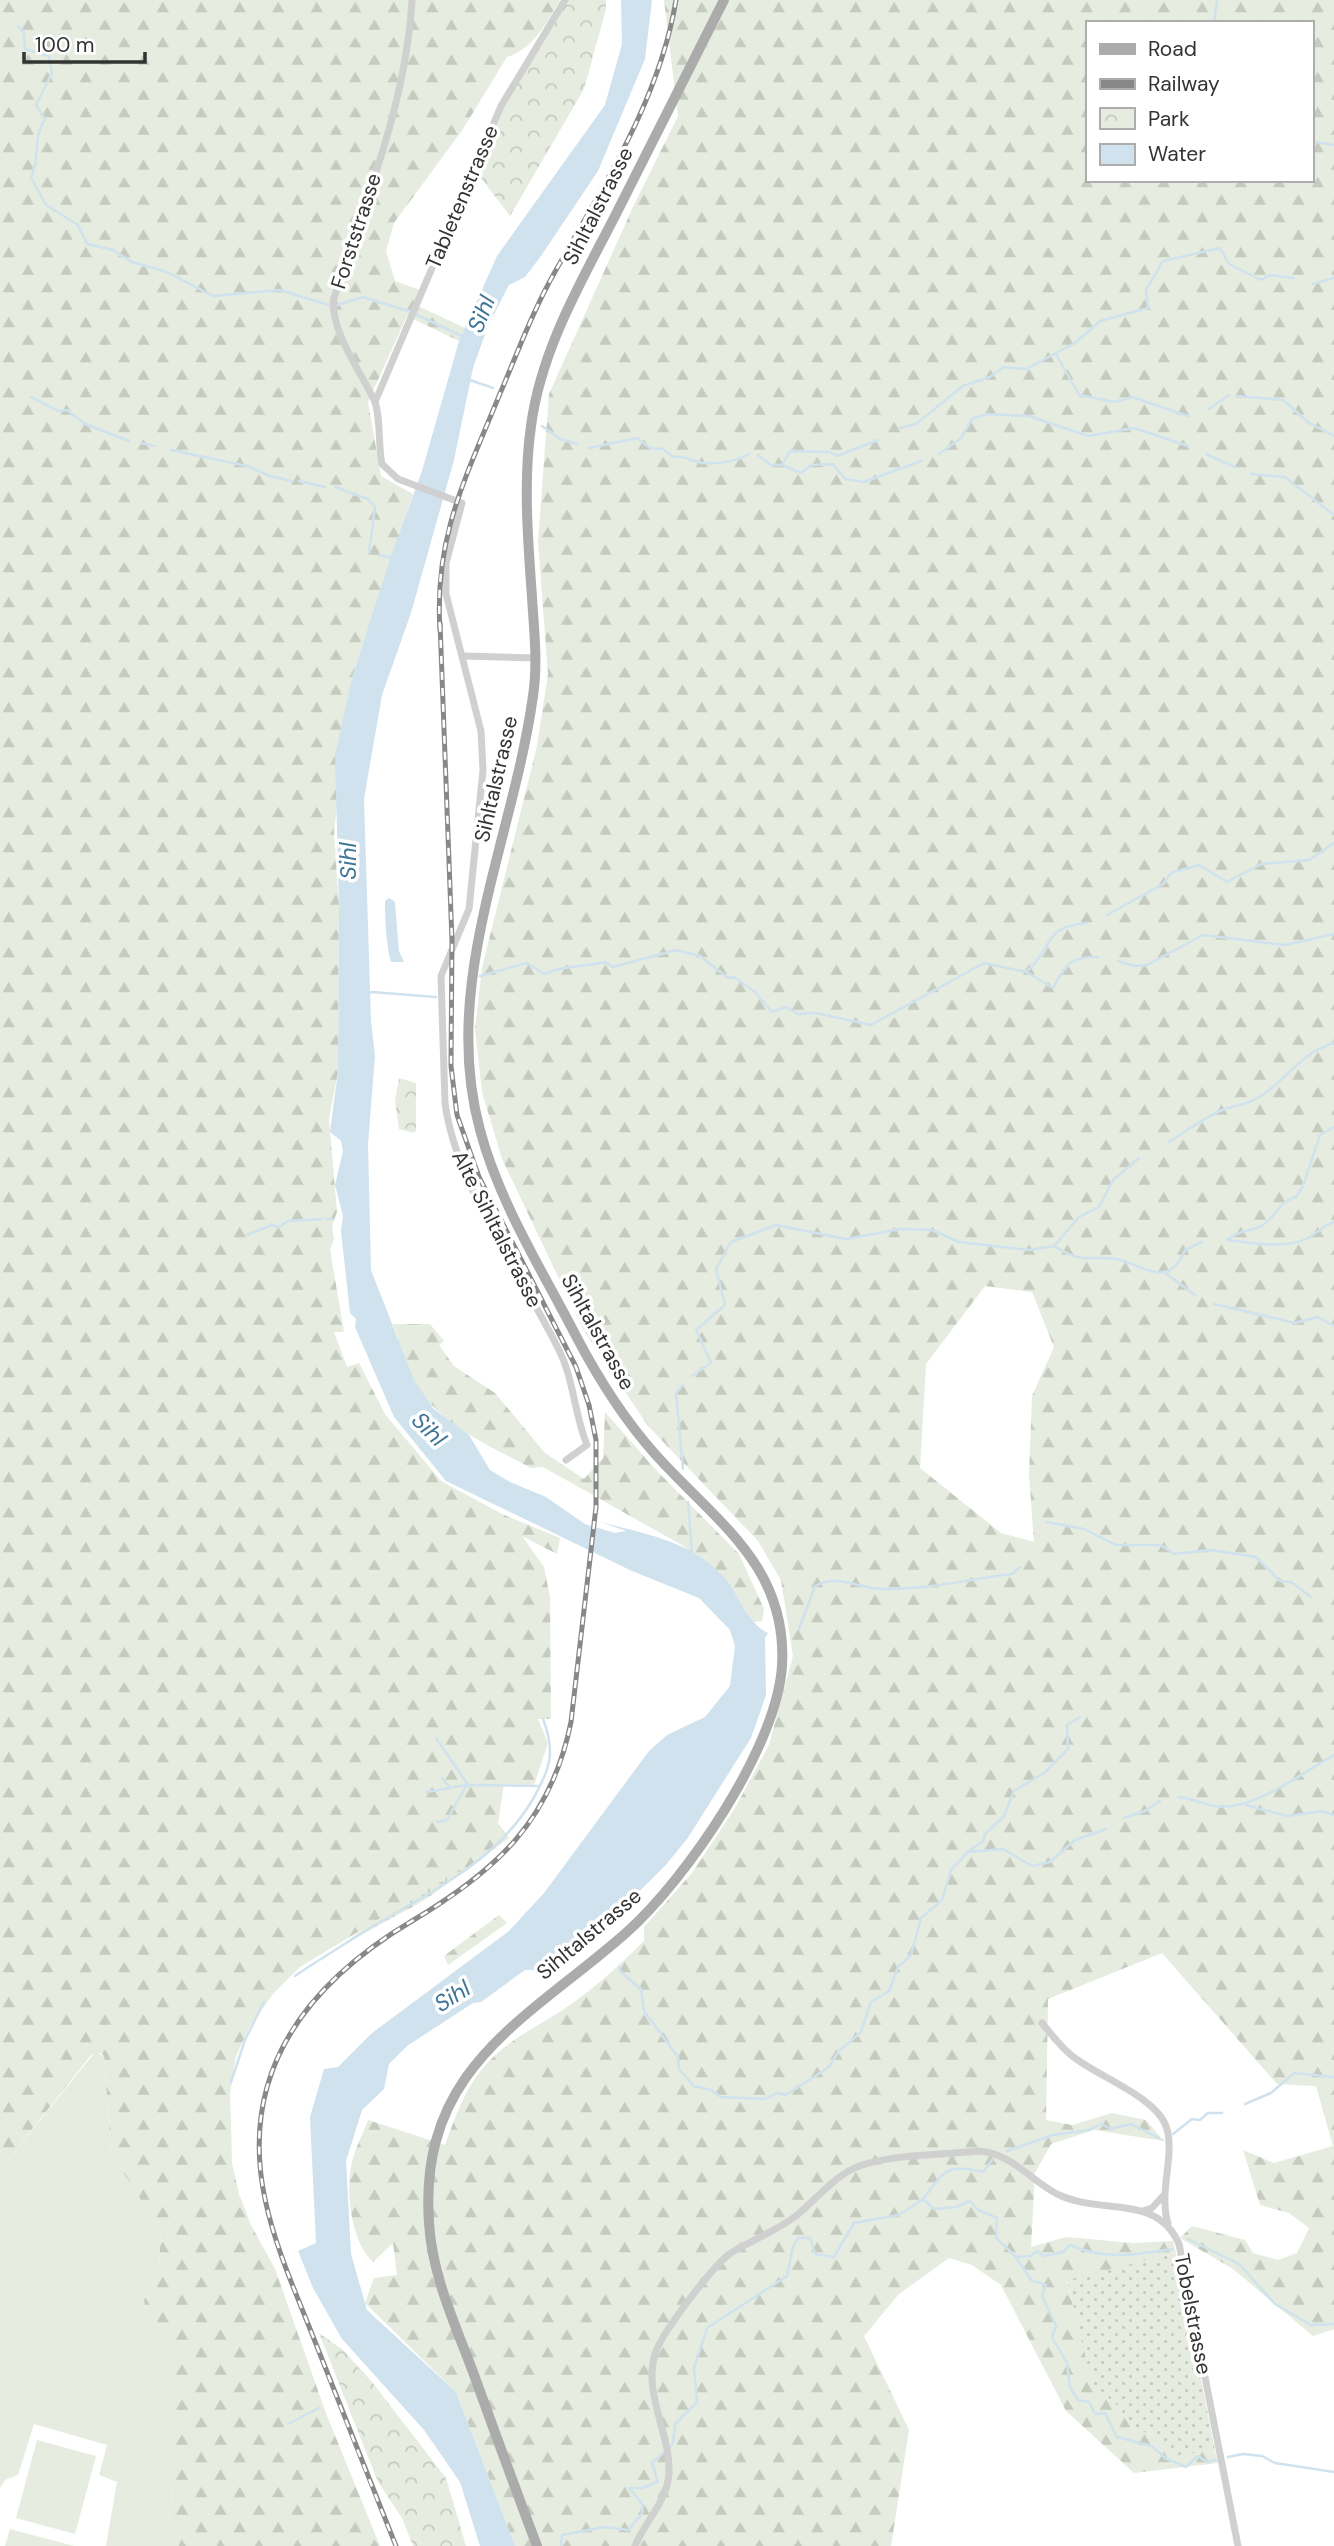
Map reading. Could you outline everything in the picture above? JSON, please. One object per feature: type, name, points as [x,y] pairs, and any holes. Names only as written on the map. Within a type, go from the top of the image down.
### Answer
[{"type":"main road","name":"Sihltalstrasse","points":[[537,2546],[435,2264],[428,2210],[436,2145],[456,2095],[488,2048],[522,2015],[634,1925],[684,1867],[739,1782],[763,1738],[777,1698],[782,1655],[774,1603],[756,1563],[730,1529],[647,1445],[603,1384],[511,1209],[478,1126],[468,1059],[469,1000],[478,942],[529,722],[536,658],[527,471],[530,431],[540,382],[574,296],[724,0]]},
{"type":"street","name":"Forststrasse","points":[[412,0],[404,76],[388,137],[333,301],[337,327],[375,402],[382,464],[408,484],[449,498]]},
{"type":"street","name":"Tabletenstrasse","points":[[375,402],[501,106],[565,0]]},
{"type":"street","name":"Alte Sihltalstrasse","points":[[449,498],[462,503],[446,563],[446,594],[481,731],[483,770],[469,909],[441,976],[445,1103],[448,1124],[463,1167],[568,1370],[587,1445],[566,1460]]},
{"type":"street","points":[[463,656],[536,658]]},
{"type":"street","name":"Tobelstrasse","points":[[1042,2023],[1072,2056],[1148,2104],[1160,2115],[1168,2140],[1164,2195],[1168,2223],[1179,2244],[1238,2546]]},
{"type":"street","points":[[635,2546],[665,2490],[669,2476],[651,2377],[655,2353],[668,2327],[722,2260],[786,2223],[844,2173],[878,2161],[991,2151],[1057,2193],[1080,2202],[1142,2211],[1168,2223]]},
{"type":"street","points":[[1142,2211],[1152,2208],[1164,2195]]},
{"type":"green space","points":[[0,0],[560,0],[532,42],[507,57],[463,129],[394,223],[386,251],[395,281],[420,290],[414,304],[465,328],[459,341],[407,316],[368,402],[381,476],[413,494],[352,678],[334,831],[339,906],[338,1072],[329,1119],[337,1212],[332,1226],[334,1239],[330,1250],[344,1332],[334,1332],[347,1367],[359,1363],[385,1414],[441,1481],[502,1514],[560,1538],[557,1554],[522,1536],[544,1567],[550,1597],[551,1719],[538,1719],[548,1743],[534,1785],[504,1784],[498,1823],[509,1838],[464,1871],[459,1871],[300,1967],[273,1994],[250,2026],[236,2056],[230,2094],[232,2163],[239,2194],[251,2225],[275,2269],[327,2416],[380,2546],[179,2546],[168,2531],[175,2472],[168,2418],[169,2356],[146,2317],[144,2300],[159,2264],[161,2232],[111,2153],[104,2056],[101,2053],[91,2055],[0,2170]]},
{"type":"green space","points":[[566,0],[606,0],[606,9],[584,89],[510,216],[475,170],[503,105]]},
{"type":"green space","points":[[664,0],[1334,0],[1334,2329],[1313,2336],[1233,2269],[1180,2238],[1192,2226],[1245,2240],[1253,2253],[1278,2260],[1297,2253],[1309,2228],[1289,2213],[1260,2205],[1243,2150],[1274,2163],[1333,2146],[1316,2086],[1277,2084],[1162,1953],[1048,1999],[1046,2120],[1072,2125],[1112,2113],[1146,2120],[1164,2141],[1094,2130],[1051,2144],[1035,2173],[1031,2247],[1066,2237],[1133,2243],[1173,2241],[1176,2253],[1067,2281],[1093,2384],[1119,2407],[1131,2428],[1150,2434],[1179,2454],[1215,2450],[1218,2463],[1134,2473],[1066,2411],[1001,2285],[972,2265],[949,2258],[899,2294],[864,2336],[909,2430],[891,2546],[515,2546],[456,2392],[365,2303],[374,2278],[397,2275],[393,2243],[373,2262],[359,2242],[350,2201],[352,2162],[368,2120],[445,2145],[465,2095],[493,2058],[514,2040],[580,1998],[644,1941],[644,1927],[692,1873],[735,1808],[769,1745],[793,1656],[781,1580],[758,1541],[648,1426],[583,1329],[502,1159],[482,1092],[475,1029],[482,968],[537,746],[548,674],[538,542],[549,394],[633,207],[678,116]],"holes":[[[985,1286],[1032,1292],[1054,1347],[1032,1396],[1029,1475],[1034,1542],[1001,1533],[920,1468],[926,1364]]]},
{"type":"green space","points":[[399,1078],[416,1083],[416,1131],[413,1133],[399,1129],[395,1101]]},
{"type":"green space","points":[[393,1324],[430,1324],[444,1341],[439,1345],[454,1366],[495,1393],[545,1453],[584,1479],[603,1458],[605,1412],[656,1470],[739,1554],[764,1609],[762,1621],[753,1622],[720,1573],[680,1544],[543,1467],[531,1468],[450,1422],[424,1396],[414,1380]]},
{"type":"green space","points":[[459,1870],[464,1871],[425,1900],[339,1947],[369,1925]]},
{"type":"green space","points":[[499,1915],[507,1923],[448,1965],[444,1956]]},
{"type":"green space","points":[[95,2052],[104,2056],[111,2153],[161,2232],[159,2264],[144,2300],[146,2317],[169,2356],[175,2472],[168,2531],[179,2546],[106,2546],[117,2482],[99,2475],[107,2445],[34,2424],[18,2475],[5,2480],[0,2488],[0,2170]]},
{"type":"green space","points":[[1176,2253],[1215,2450],[1179,2455],[1150,2434],[1131,2428],[1119,2407],[1092,2384],[1067,2280]]},
{"type":"green space","points":[[319,2333],[343,2350],[372,2382],[446,2478],[466,2546],[413,2546],[402,2518],[378,2482]]},
{"type":"green space","points":[[37,2440],[96,2456],[75,2534],[16,2518]]},
{"type":"green space","points":[[10,2529],[74,2546],[5,2546]]},
{"type":"water","name":"Sihl","points":[[621,0],[652,0],[645,59],[598,171],[525,277],[509,285],[488,326],[473,368],[454,460],[411,613],[382,695],[364,799],[371,1021],[375,1056],[368,1144],[371,1270],[414,1380],[434,1409],[469,1435],[490,1470],[510,1482],[546,1497],[585,1524],[615,1533],[626,1531],[601,1522],[665,1540],[694,1553],[721,1574],[747,1614],[768,1633],[765,1638],[766,1695],[751,1738],[687,1839],[665,1866],[613,1917],[544,1970],[525,1970],[481,2002],[473,2003],[407,2046],[389,2064],[384,2089],[362,2110],[346,2161],[351,2254],[367,2310],[456,2392],[515,2546],[480,2546],[460,2482],[424,2430],[342,2339],[313,2288],[298,2251],[316,2243],[310,2117],[324,2069],[338,2067],[372,2033],[509,1931],[544,1893],[649,1751],[667,1735],[705,1717],[730,1686],[735,1646],[730,1630],[699,1598],[632,1571],[446,1481],[394,1417],[355,1327],[356,1319],[350,1313],[341,1231],[343,1216],[335,1185],[343,1151],[341,1141],[330,1132],[338,1072],[339,906],[335,756],[352,678],[389,562],[422,471],[459,341],[497,256],[605,105],[622,44]]},
{"type":"water","points":[[389,898],[395,902],[399,951],[404,962],[391,962],[389,955],[385,901]]},
{"type":"waterway","points":[[1214,21],[1217,0]]},
{"type":"waterway","points":[[18,26],[24,32],[25,49],[49,56],[52,73],[36,105],[45,119],[39,133],[36,162],[31,177],[46,205],[78,225],[87,244],[113,250],[132,262],[167,272],[213,296],[280,290],[329,305]]},
{"type":"waterway","points":[[1313,141],[1334,145]]},
{"type":"waterway","points":[[900,428],[916,424],[963,386],[990,377],[1004,367],[1026,369],[1075,343],[1100,321],[1148,308],[1146,290],[1163,261],[1220,248],[1229,264],[1261,280],[1270,275],[1294,278]]},
{"type":"waterway","points":[[1313,284],[1334,278]]},
{"type":"waterway","points":[[337,305],[363,297],[408,311]]},
{"type":"waterway","name":"Sihl","points":[[415,314],[462,336]]},
{"type":"waterway","points":[[1056,354],[1079,395],[1115,402],[1132,397],[1188,416]]},
{"type":"waterway","points":[[470,380],[493,388]]},
{"type":"waterway","points":[[1209,409],[1229,395]]},
{"type":"waterway","points":[[1236,396],[1283,400],[1309,423],[1334,436]]},
{"type":"waterway","points":[[31,397],[58,411],[67,410],[85,424],[129,441]]},
{"type":"waterway","points":[[939,454],[961,438],[972,419],[986,414],[1029,416],[1088,436],[1134,428],[1188,446]]},
{"type":"waterway","points":[[542,426],[560,439],[578,444]]},
{"type":"waterway","points":[[589,448],[637,438],[650,448],[663,449],[673,457],[700,462],[722,462],[749,454]]},
{"type":"waterway","points":[[758,455],[771,465],[782,465],[790,451],[829,452],[837,456],[878,440]]},
{"type":"waterway","points":[[141,443],[155,446]]},
{"type":"waterway","points":[[171,450],[247,466],[270,476],[292,481]]},
{"type":"waterway","points":[[1206,454],[1235,467]]},
{"type":"waterway","points":[[782,465],[801,473],[811,465],[833,464],[845,479],[864,482],[921,461]]},
{"type":"waterway","points":[[1251,474],[1285,477],[1334,515]]},
{"type":"waterway","points":[[304,483],[299,481],[325,487]]},
{"type":"waterway","points":[[335,487],[365,498]]},
{"type":"waterway","points":[[367,498],[375,507],[369,553]]},
{"type":"waterway","points":[[379,555],[393,558]]},
{"type":"waterway","points":[[1107,915],[1163,884],[1171,873],[1199,865],[1227,882],[1261,864],[1309,860],[1334,843]]},
{"type":"waterway","points":[[1026,972],[1055,933],[1072,925],[1087,923]]},
{"type":"waterway","points":[[1118,961],[1134,966],[1147,965],[1203,935],[1285,945],[1334,934]]},
{"type":"waterway","points":[[480,976],[527,963],[544,974],[605,962],[613,967],[676,950],[700,956],[728,978],[734,977],[755,992],[772,1012],[786,1007],[798,1014],[816,1013],[871,1025],[984,963],[1026,972],[1053,988],[1062,973],[1075,960],[1098,957]]},
{"type":"waterway","points":[[367,994],[372,992],[436,997]]},
{"type":"waterway","points":[[1169,1142],[1213,1114],[1256,1099],[1311,1054],[1334,1043]]},
{"type":"waterway","points":[[1227,1240],[1238,1233],[1263,1225],[1285,1203],[1296,1197],[1303,1186],[1320,1135],[1334,1127]]},
{"type":"waterway","points":[[1054,1246],[1079,1217],[1099,1207],[1113,1180],[1139,1158]]},
{"type":"waterway","points":[[247,1235],[272,1225],[279,1227],[288,1221],[322,1219]]},
{"type":"waterway","points":[[327,1219],[332,1219]]},
{"type":"waterway","points":[[1228,1240],[1288,1244],[1306,1239],[1334,1222]]},
{"type":"waterway","points":[[692,1376],[711,1363],[696,1330],[725,1305],[716,1269],[731,1242],[776,1225],[846,1239],[901,1229],[932,1230],[959,1242],[1029,1250],[1054,1246],[1079,1257],[1116,1259],[1154,1272],[1171,1270],[1185,1250],[1202,1242]]},
{"type":"waterway","points":[[1164,1272],[1195,1295]]},
{"type":"waterway","points":[[1214,1304],[1295,1323],[1318,1317],[1334,1326]]},
{"type":"waterway","points":[[683,1385],[676,1393],[683,1469]]},
{"type":"waterway","points":[[688,1502],[692,1555]]},
{"type":"waterway","points":[[1046,1522],[1084,1529],[1116,1545],[1161,1545],[1174,1554],[1210,1550],[1256,1557],[1280,1581],[1291,1582],[1311,1597]]},
{"type":"waterway","points":[[799,1629],[815,1586],[824,1582],[840,1581],[883,1589],[915,1588],[1012,1574],[1020,1567]]},
{"type":"waterway","points":[[969,1851],[983,1841],[985,1834],[1004,1816],[1014,1791],[1044,1773],[1068,1749],[1067,1725],[1080,1717]]},
{"type":"waterway","points":[[295,1976],[440,1887],[482,1858],[501,1841],[518,1821],[544,1778],[550,1751],[543,1719]]},
{"type":"waterway","points":[[436,1738],[468,1785]]},
{"type":"waterway","points":[[1178,1797],[1215,1806],[1245,1803],[1276,1790],[1334,1755]]},
{"type":"waterway","points":[[442,1778],[449,1786]]},
{"type":"waterway","points":[[427,1792],[466,1785],[538,1786]]},
{"type":"waterway","points":[[437,1822],[447,1820],[466,1786]]},
{"type":"waterway","points":[[1124,1818],[1145,1811],[1160,1801]]},
{"type":"waterway","points":[[1246,1805],[1287,1816],[1322,1811],[1334,1815]]},
{"type":"waterway","points":[[619,1967],[621,1972],[641,1989],[644,2011],[678,2057],[679,2069],[694,2086],[711,2090],[721,2097],[765,2099],[777,2093],[786,2095],[829,2067],[838,2052],[861,2032],[871,2002],[889,1991],[898,1967],[911,1955],[921,1918],[942,1900],[951,1870],[968,1852],[1003,1849],[1032,1866],[1050,1862],[1075,1840],[1106,1829]]},
{"type":"waterway","points":[[231,2082],[245,2040],[264,2002]]},
{"type":"waterway","points":[[1245,2104],[1271,2093],[1294,2073],[1334,2077]]},
{"type":"waterway","points":[[1173,2134],[1192,2119],[1200,2120],[1208,2113],[1222,2113]]},
{"type":"waterway","points":[[1007,2151],[1053,2135],[1089,2130],[1101,2124],[1111,2129],[1131,2124],[1159,2138]]},
{"type":"waterway","points":[[923,2199],[947,2172],[961,2168],[983,2172],[992,2160]]},
{"type":"waterway","points":[[669,2448],[673,2443],[675,2424],[697,2402],[694,2368],[707,2328],[787,2276],[793,2247],[798,2238],[810,2238],[815,2254],[834,2257],[854,2223],[899,2215],[923,2199],[934,2209],[956,2207],[970,2201],[978,2210],[997,2218],[996,2238],[1016,2257],[1031,2280],[1046,2285],[1042,2296],[1056,2326],[1052,2337],[1067,2363],[1070,2387],[1078,2400],[1089,2402],[1095,2414],[1105,2413],[1117,2437],[1152,2446],[1165,2458],[1186,2467],[1198,2456],[1207,2462],[1216,2460]]},
{"type":"waterway","points":[[1188,2239],[1239,2264],[1275,2304],[1311,2325],[1334,2324]]},
{"type":"waterway","points":[[1016,2257],[1030,2256],[1038,2251],[1043,2256],[1063,2252],[1070,2245],[1108,2254],[1172,2249]]},
{"type":"waterway","points":[[288,2424],[319,2408]]},
{"type":"waterway","points":[[561,2546],[562,2535],[605,2527],[628,2530],[642,2514],[643,2505],[629,2488],[642,2488],[658,2482],[652,2463],[664,2452]]},
{"type":"waterway","points":[[1228,2457],[1243,2454],[1262,2456],[1275,2463],[1334,2472]]},
{"type":"railway","points":[[440,630],[442,566],[454,510],[464,482],[540,301],[611,173],[644,106],[668,36],[676,0]]},
{"type":"railway","points":[[396,2546],[274,2235],[265,2199],[259,2153],[262,2110],[272,2071],[289,2035],[313,2002],[341,1973],[375,1945],[442,1902],[494,1862],[516,1840],[550,1788],[571,1722],[596,1507],[596,1440],[589,1405],[576,1367],[479,1177],[457,1115],[451,1066],[452,941],[440,623]]}]
